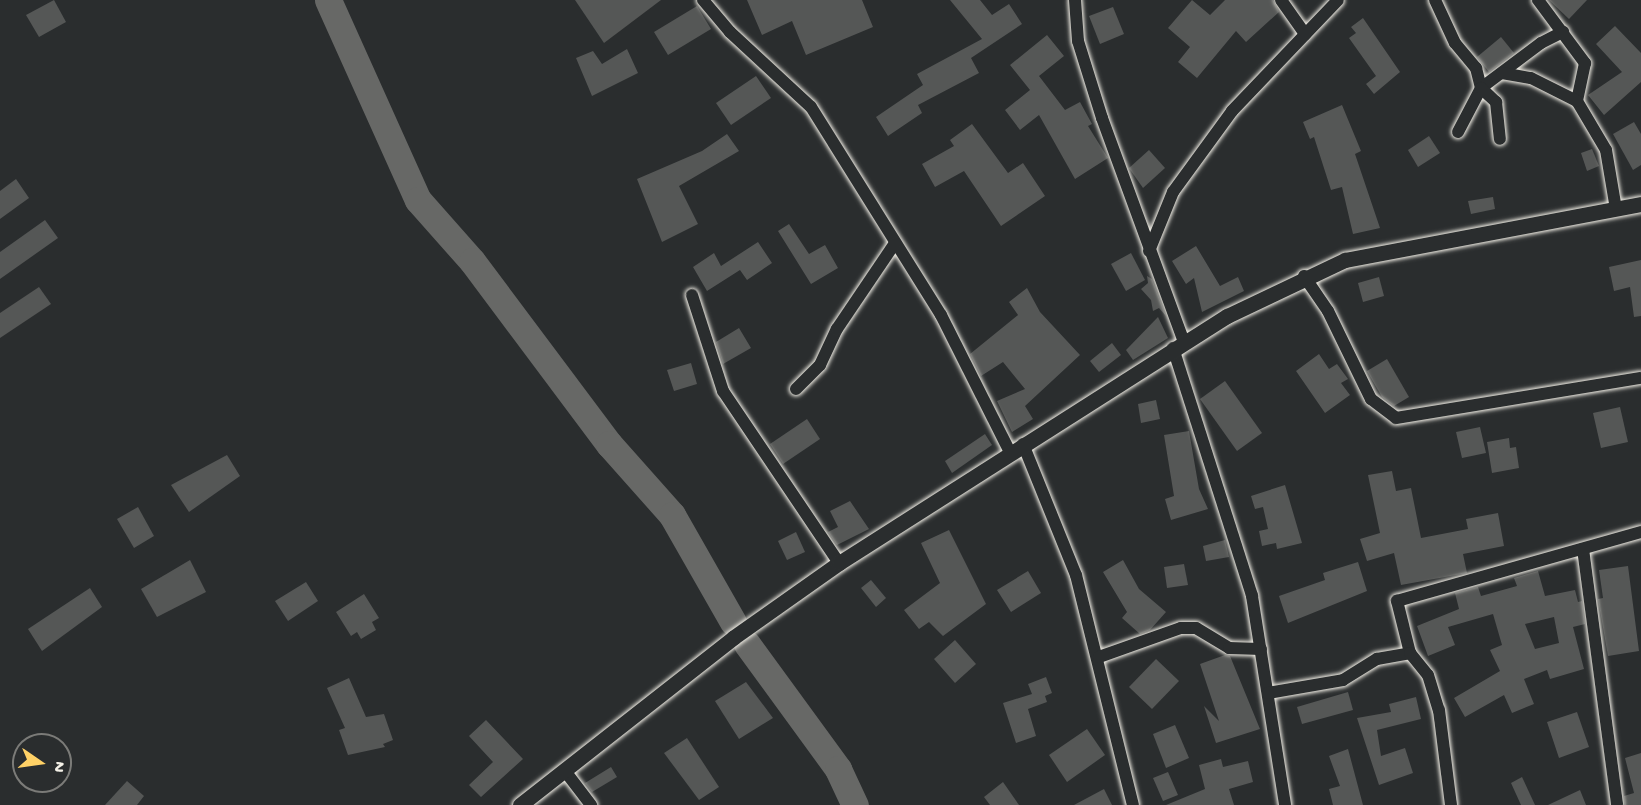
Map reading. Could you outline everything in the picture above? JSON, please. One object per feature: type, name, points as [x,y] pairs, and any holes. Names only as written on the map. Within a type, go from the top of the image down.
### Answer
[{"type":"street","points":[[703,0],[730,32],[811,107],[941,315],[1016,448],[1076,575],[1099,657],[1133,805]]},
{"type":"street","points":[[1075,0],[1078,41],[1149,251],[1233,526],[1261,648],[1285,805]]},
{"type":"street","points":[[1281,0],[1305,34]]},
{"type":"street","points":[[1149,251],[1158,220],[1179,184],[1232,111],[1338,0]]},
{"type":"street","points":[[1435,0],[1455,43],[1476,68],[1481,88],[1496,102],[1500,139]]},
{"type":"street","points":[[1538,0],[1585,63],[1577,101]]},
{"type":"street","points":[[1458,132],[1481,88],[1563,32]]},
{"type":"street","points":[[1502,73],[1531,78],[1577,101],[1606,150],[1616,209]]},
{"type":"street","points":[[520,805],[734,637],[839,563],[1179,345],[1305,276],[1386,250],[1641,204]]},
{"type":"street","points":[[796,388],[820,365],[837,329],[895,243]]},
{"type":"street","points":[[1305,276],[1328,311],[1371,399],[1396,418],[1641,378]]},
{"type":"street","points":[[692,295],[723,391],[839,563]]},
{"type":"street","points":[[1451,805],[1439,710],[1428,675],[1410,653],[1397,601],[1641,532]]},
{"type":"street","points":[[1582,549],[1617,805]]},
{"type":"street","points":[[1099,657],[1181,628],[1196,628],[1229,648],[1261,648]]},
{"type":"street","points":[[1268,693],[1343,680],[1377,659],[1410,653]]},
{"type":"street","points":[[565,771],[591,805]]},
{"type":"building","points":[[54,0],[66,22],[39,37],[26,15]]},
{"type":"building","points":[[575,0],[661,0],[604,43]]},
{"type":"building","points":[[747,0],[862,0],[873,27],[806,55],[792,21],[762,35]]},
{"type":"building","points":[[950,0],[980,0],[992,15],[1009,4],[1022,24],[971,58],[979,73],[918,105],[922,113],[888,136],[876,117],[923,85],[917,74],[982,39]]},
{"type":"building","points":[[1192,0],[1210,15],[1225,0],[1273,0],[1279,12],[1246,42],[1236,31],[1197,78],[1178,62],[1190,47],[1168,28]]},
{"type":"building","points":[[1549,0],[1587,0],[1569,19]]},
{"type":"building","points":[[697,6],[711,29],[668,55],[654,32]]},
{"type":"building","points":[[1113,7],[1124,34],[1100,44],[1089,16]]},
{"type":"building","points":[[1363,18],[1400,72],[1374,94],[1366,84],[1376,76],[1349,38],[1356,33],[1351,27]]},
{"type":"building","points":[[1615,26],[1641,53],[1641,82],[1604,115],[1588,95],[1622,72],[1596,44]]},
{"type":"building","points":[[1047,35],[1064,56],[1039,76],[1065,110],[1080,102],[1092,124],[1088,126],[1108,158],[1075,179],[1039,115],[1020,130],[1005,110],[1030,90],[1010,65]]},
{"type":"building","points":[[1501,37],[1514,53],[1489,72],[1477,57]]},
{"type":"building","points":[[627,49],[638,73],[592,96],[576,58],[593,51],[602,64]]},
{"type":"building","points":[[756,76],[771,98],[731,125],[716,103]]},
{"type":"building","points":[[1342,105],[1361,151],[1355,154],[1380,228],[1353,234],[1342,187],[1331,190],[1314,137],[1310,139],[1303,122]]},
{"type":"building","points":[[1634,122],[1641,134],[1641,165],[1633,170],[1613,134]]},
{"type":"building","points":[[972,124],[1008,173],[1023,163],[1045,196],[1001,226],[964,171],[935,187],[922,164],[954,146],[950,140]]},
{"type":"building","points":[[727,134],[739,151],[679,186],[698,224],[662,242],[637,179],[702,151]]},
{"type":"building","points":[[1429,136],[1440,153],[1418,167],[1408,150]]},
{"type":"building","points":[[1592,149],[1599,166],[1587,171],[1581,153]]},
{"type":"building","points":[[1149,150],[1165,168],[1143,188],[1129,168]]},
{"type":"building","points":[[16,179],[29,198],[0,219],[0,191]]},
{"type":"building","points":[[1493,197],[1495,209],[1471,214],[1468,201]]},
{"type":"building","points":[[45,220],[58,238],[0,279],[0,252]]},
{"type":"building","points":[[789,224],[809,254],[825,245],[838,268],[811,284],[778,231]]},
{"type":"building","points":[[758,242],[772,263],[747,280],[740,270],[707,291],[693,267],[714,253],[721,266]]},
{"type":"building","points":[[1196,246],[1220,286],[1238,277],[1244,291],[1202,312],[1194,278],[1186,284],[1172,261]]},
{"type":"building","points":[[1131,253],[1145,280],[1126,291],[1111,264]]},
{"type":"building","points":[[1641,260],[1641,316],[1634,317],[1630,287],[1614,291],[1609,267]]},
{"type":"building","points":[[1147,276],[1152,279],[1166,316],[1159,308],[1153,311],[1151,300],[1141,289],[1148,283]]},
{"type":"building","points":[[1379,277],[1384,296],[1363,302],[1358,283]]},
{"type":"building","points":[[39,287],[51,304],[0,338],[0,313]]},
{"type":"building","points":[[1027,288],[1040,312],[1080,355],[1025,406],[1033,419],[1012,432],[997,401],[1025,389],[1003,362],[981,376],[970,354],[1018,315],[1009,302]]},
{"type":"building","points":[[1158,317],[1168,338],[1133,360],[1126,350]]},
{"type":"building","points":[[739,328],[751,348],[723,364],[716,342]]},
{"type":"building","points":[[1112,343],[1121,355],[1099,372],[1090,361]]},
{"type":"building","points":[[1319,354],[1329,369],[1337,364],[1348,379],[1341,383],[1350,395],[1325,413],[1296,371]]},
{"type":"building","points":[[1387,359],[1409,397],[1394,406],[1382,397],[1367,371]]},
{"type":"building","points":[[691,363],[697,384],[674,391],[667,370]]},
{"type":"building","points":[[1225,381],[1262,433],[1237,451],[1200,399]]},
{"type":"building","points":[[1156,400],[1160,419],[1141,423],[1138,404]]},
{"type":"building","points":[[1620,407],[1628,442],[1601,448],[1593,413]]},
{"type":"building","points":[[807,419],[820,439],[783,464],[770,444]]},
{"type":"building","points":[[1480,427],[1486,453],[1462,458],[1456,432]]},
{"type":"building","points":[[1189,431],[1199,489],[1208,509],[1171,520],[1165,499],[1174,496],[1164,435]]},
{"type":"building","points":[[985,434],[992,445],[952,473],[945,461]]},
{"type":"building","points":[[1509,438],[1510,448],[1516,447],[1519,468],[1492,473],[1487,442]]},
{"type":"building","points":[[227,455],[240,476],[189,512],[171,485]]},
{"type":"building","points":[[1392,471],[1396,491],[1411,488],[1421,538],[1468,529],[1466,519],[1498,513],[1504,546],[1463,554],[1467,573],[1401,585],[1394,553],[1367,561],[1360,539],[1380,533],[1368,475]]},
{"type":"building","points":[[1285,485],[1302,543],[1277,549],[1276,543],[1262,546],[1259,531],[1268,529],[1263,507],[1255,509],[1251,496]]},
{"type":"building","points":[[850,501],[869,529],[837,545],[828,532],[838,527],[830,511]]},
{"type":"building","points":[[138,507],[154,536],[134,548],[117,519]]},
{"type":"building","points":[[949,530],[986,604],[943,636],[929,622],[919,629],[904,610],[940,583],[921,543]]},
{"type":"building","points":[[796,532],[805,552],[787,560],[778,541]]},
{"type":"building","points":[[1225,540],[1229,557],[1206,561],[1203,546]]},
{"type":"building","points":[[190,560],[206,592],[157,617],[141,589]]},
{"type":"building","points":[[1123,560],[1139,589],[1166,612],[1150,630],[1140,634],[1122,618],[1127,612],[1103,572]]},
{"type":"building","points":[[1358,562],[1367,591],[1288,623],[1279,596],[1325,580],[1323,573]]},
{"type":"building","points":[[1184,564],[1188,585],[1167,588],[1164,567]]},
{"type":"building","points":[[1628,566],[1639,651],[1608,656],[1598,599],[1603,598],[1599,570]]},
{"type":"building","points":[[1028,571],[1041,593],[1011,612],[997,590]]},
{"type":"building","points":[[1538,571],[1545,596],[1575,590],[1578,602],[1582,601],[1585,624],[1573,627],[1584,669],[1550,679],[1547,670],[1524,679],[1534,704],[1512,713],[1504,695],[1465,717],[1454,698],[1500,671],[1490,650],[1502,645],[1493,614],[1448,627],[1455,645],[1428,656],[1417,626],[1459,609],[1455,593],[1478,587],[1481,596],[1517,586],[1514,578]],"holes":[[[1554,617],[1559,643],[1535,649],[1525,624]]]},
{"type":"building","points":[[871,580],[886,598],[876,607],[861,588]]},
{"type":"building","points":[[306,582],[318,601],[288,621],[275,601]]},
{"type":"building","points":[[90,588],[102,607],[42,651],[28,629]]},
{"type":"building","points":[[364,594],[379,618],[372,622],[376,630],[361,639],[357,632],[351,636],[336,612]]},
{"type":"building","points":[[955,640],[976,664],[955,683],[934,659]]},
{"type":"building","points":[[1225,655],[1230,656],[1260,729],[1216,743],[1204,706],[1219,721],[1200,664]]},
{"type":"building","points":[[1156,659],[1179,681],[1152,709],[1129,687]]},
{"type":"building","points":[[1046,677],[1052,693],[1045,696],[1047,702],[1028,709],[1036,736],[1016,743],[1003,703],[1032,694],[1028,684]]},
{"type":"building","points":[[349,678],[366,717],[384,714],[393,740],[383,744],[385,747],[348,755],[339,730],[345,728],[327,688]]},
{"type":"building","points":[[746,682],[773,718],[739,739],[715,701]]},
{"type":"building","points":[[1348,692],[1353,710],[1302,724],[1297,707]]},
{"type":"building","points":[[1416,697],[1421,719],[1377,730],[1381,756],[1405,748],[1413,773],[1379,785],[1357,718],[1391,712],[1389,704]]},
{"type":"building","points":[[1577,712],[1589,747],[1559,758],[1547,722]]},
{"type":"building","points":[[486,720],[523,759],[481,797],[469,785],[493,762],[469,736]]},
{"type":"building","points":[[1175,725],[1189,758],[1166,768],[1153,734]]},
{"type":"building","points":[[1087,729],[1105,755],[1067,782],[1049,755]]},
{"type":"building","points":[[687,738],[719,787],[699,800],[664,753]]},
{"type":"building","points":[[1348,749],[1363,805],[1333,805],[1329,789],[1340,786],[1329,756]]},
{"type":"building","points":[[1641,753],[1641,805],[1625,805],[1624,796],[1634,793],[1625,758]]},
{"type":"building","points":[[1221,759],[1223,767],[1248,761],[1253,782],[1229,789],[1234,805],[1166,805],[1205,789],[1199,765]]},
{"type":"building","points":[[611,767],[617,777],[592,792],[585,783]]},
{"type":"building","points":[[1168,772],[1178,795],[1163,801],[1153,778]]},
{"type":"building","points":[[1522,777],[1535,805],[1521,805],[1511,783]]},
{"type":"building","points":[[127,781],[144,796],[137,805],[105,805]]},
{"type":"building","points":[[1003,782],[1019,805],[990,805],[984,797]]},
{"type":"building","points":[[1104,789],[1112,805],[1074,805]]},
{"type":"building","points":[[1580,790],[1586,805],[1548,805]]},
{"type":"waterway","points":[[328,0],[418,200],[472,261],[609,444],[672,515],[733,622]]},
{"type":"waterway","points":[[747,644],[838,769],[855,805]]}]
